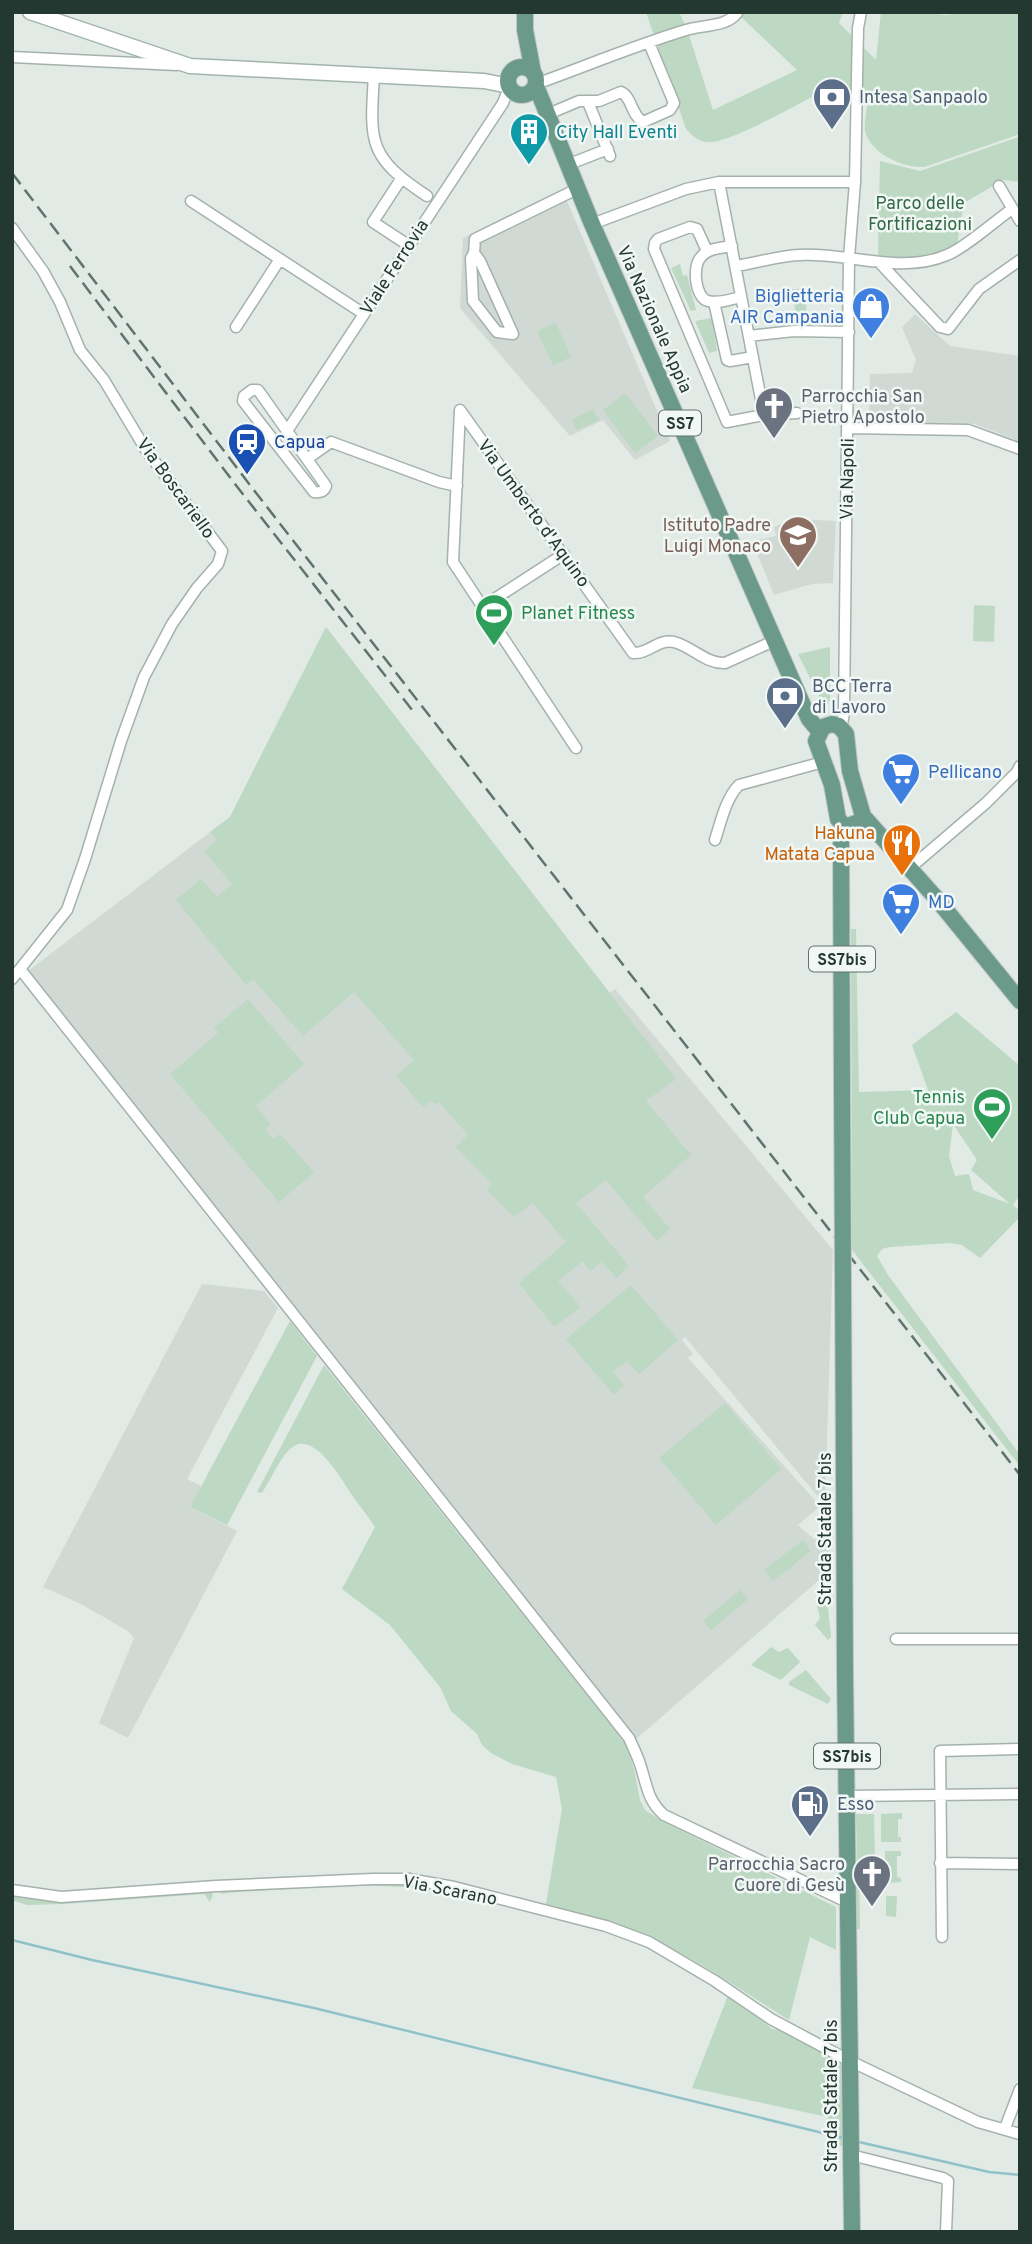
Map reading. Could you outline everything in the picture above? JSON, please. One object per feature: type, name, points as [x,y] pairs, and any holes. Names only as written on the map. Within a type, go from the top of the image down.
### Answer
[{"type":"main road","points":[[30,12],[191,65],[484,80],[519,85],[525,30],[524,12]]},
{"type":"main road","name":"Via Nazionale Appia","points":[[519,85],[545,113],[809,719],[820,732],[816,741],[832,785],[838,819],[845,827]]},
{"type":"main road","points":[[820,732],[823,727],[832,724],[846,734],[850,771],[863,816],[910,868],[1020,1001]]},
{"type":"main road","points":[[845,827],[859,822],[863,816]]},
{"type":"main road","name":"Strada Statale 7 bis","points":[[845,827],[841,836],[842,1091],[852,2232]]},
{"type":"street","name":"Via Napoli","points":[[841,729],[844,713],[849,258],[855,182],[861,12]]},
{"type":"street","points":[[519,85],[687,29],[725,22],[737,13]]},
{"type":"street","points":[[545,113],[579,101],[599,101],[624,93],[635,116],[643,122],[673,107],[674,103],[652,42]]},
{"type":"street","points":[[12,57],[191,65]]},
{"type":"street","points":[[373,75],[372,132],[379,151],[388,167],[401,179],[427,195]]},
{"type":"street","name":"Viale Ferrovia","points":[[268,432],[271,422],[284,426],[364,314],[408,245],[519,85]]},
{"type":"street","points":[[567,165],[609,153],[588,102]]},
{"type":"street","points":[[401,179],[373,222],[408,245]]},
{"type":"street","points":[[719,182],[764,415]]},
{"type":"street","points":[[592,225],[686,189],[719,182],[855,182]]},
{"type":"street","points":[[999,186],[1020,222]]},
{"type":"street","points":[[474,253],[513,334],[497,332],[473,301],[471,258],[475,239],[577,189]]},
{"type":"street","points":[[191,201],[364,314]]},
{"type":"street","points":[[736,266],[799,255],[879,262],[926,262],[949,255],[1012,209]]},
{"type":"street","points":[[707,251],[697,229],[690,227],[659,239],[654,249],[727,422],[764,415],[797,413]]},
{"type":"street","name":"Via Boscariello","points":[[12,228],[43,271],[60,302],[79,351],[104,380],[146,450],[222,551],[218,564],[172,624],[144,677],[66,910],[16,974]]},
{"type":"street","points":[[732,246],[707,251],[700,257],[695,270],[701,297],[706,301],[741,297]]},
{"type":"street","points":[[236,327],[280,259]]},
{"type":"street","points":[[879,262],[940,327],[948,329],[979,289],[1020,260]]},
{"type":"street","points":[[714,302],[727,360],[753,357]]},
{"type":"street","points":[[749,336],[794,331],[849,332]]},
{"type":"street","points":[[258,390],[284,426],[326,486],[320,493],[314,492],[243,401],[247,393],[258,390]]},
{"type":"street","name":"Via Umberto d'Aquino","points":[[457,486],[460,410],[633,653],[641,653],[661,641],[675,643],[716,664],[725,663],[776,640]]},
{"type":"street","points":[[848,428],[968,430],[1020,449]]},
{"type":"street","points":[[307,459],[331,442],[439,482],[457,486],[453,562],[576,748]]},
{"type":"street","points":[[287,456],[299,458],[300,448]]},
{"type":"street","points":[[482,607],[564,554]]},
{"type":"street","points":[[715,840],[727,804],[733,791],[740,785],[823,762]]},
{"type":"street","points":[[910,868],[986,803],[1020,766]]},
{"type":"street","points":[[16,974],[629,1738],[654,1807],[664,1815],[849,1903]]},
{"type":"street","points":[[896,1639],[1020,1639]]},
{"type":"street","points":[[942,1937],[940,1751],[1020,1749]]},
{"type":"street","points":[[848,1796],[1020,1794]]},
{"type":"street","points":[[940,1863],[1020,1864]]},
{"type":"street","name":"Via Scarano","points":[[12,1890],[61,1897],[265,1883],[373,1879],[410,1879],[454,1887],[606,1926],[649,1942],[693,1967],[771,2020],[850,2062],[978,2122]]},
{"type":"street","points":[[1005,2129],[1020,2090]]},
{"type":"street","points":[[978,2122],[1020,2134]]},
{"type":"street","points":[[978,2122],[1020,2141]]},
{"type":"street","points":[[851,2155],[948,2181],[946,2232]]},
{"type":"shaded area","points":[[563,192],[670,441],[635,460],[603,420],[570,436],[460,308],[463,238]]},
{"type":"shaded area","points":[[915,314],[950,346],[1020,356],[1020,444],[1014,442],[1014,439],[974,424],[869,422],[870,374],[912,373],[916,360],[902,327]]},
{"type":"shaded area","name":"Istituto Padre Luigi Monaco","points":[[793,519],[836,521],[833,583],[812,584],[774,595],[752,541],[776,536],[774,527]]},
{"type":"shaded area","points":[[326,627],[610,993],[615,989],[833,1250],[825,1505],[685,1337],[682,1340],[693,1354],[688,1358],[820,1506],[798,1525],[814,1539],[831,1538],[828,1572],[635,1740],[28,971],[230,817]]},
{"type":"shaded area","points":[[202,1284],[264,1291],[278,1308],[187,1479],[201,1486],[190,1507],[237,1531],[128,1738],[99,1723],[134,1638],[128,1631],[81,1604],[43,1587]]},
{"type":"green space","points":[[646,12],[679,12],[713,110],[797,70],[737,13],[730,12],[843,12],[839,23],[876,60],[881,12],[945,15],[1020,12],[1020,134],[924,167],[916,167],[889,158],[868,139],[865,131],[867,103],[832,101],[818,94],[719,141],[702,141],[686,129]]},
{"type":"green space","name":"Parco delle Fortificazioni","points":[[1019,137],[1020,182],[1003,180],[964,203],[956,250],[933,259],[878,256],[880,161],[920,171]]},
{"type":"green space","points":[[680,264],[683,276],[687,275],[696,310],[691,311],[671,268]]},
{"type":"green space","points":[[792,289],[804,289],[807,313],[796,315]]},
{"type":"green space","points":[[712,318],[717,351],[709,353],[695,321]]},
{"type":"green space","points":[[556,323],[571,357],[553,365],[537,331]]},
{"type":"green space","points":[[625,393],[658,436],[635,453],[603,410]]},
{"type":"green space","points":[[593,409],[599,420],[577,430],[572,420]]},
{"type":"green space","points":[[974,605],[995,606],[994,642],[973,641]]},
{"type":"green space","points":[[326,627],[676,1079],[646,1101],[691,1155],[643,1197],[670,1229],[657,1241],[606,1180],[576,1203],[629,1266],[617,1278],[602,1262],[590,1271],[583,1261],[558,1281],[581,1307],[554,1327],[519,1283],[566,1242],[533,1203],[514,1217],[487,1190],[492,1184],[456,1147],[468,1135],[439,1102],[435,1104],[432,1100],[423,1107],[396,1076],[414,1060],[354,992],[303,1036],[253,979],[246,985],[176,900],[201,879],[217,897],[232,884],[204,851],[217,840],[210,832],[230,817]]},
{"type":"green space","points":[[830,647],[830,699],[827,706],[824,706],[798,654]]},
{"type":"green space","points":[[851,929],[856,929],[859,1092],[928,1090],[912,1045],[956,1012],[1020,1066],[1020,1195],[1013,1205],[1020,1211],[1020,1217],[980,1258],[962,1245],[951,1243],[889,1247],[882,1249],[877,1256],[888,1275],[1020,1455],[1020,1466],[852,1250]],"holes":[[[953,1124],[977,1160],[971,1170],[1010,1204],[973,1190],[969,1174],[955,1176],[949,1156]]]},
{"type":"green space","points":[[248,999],[304,1064],[256,1106],[271,1124],[265,1129],[273,1139],[280,1134],[314,1172],[279,1202],[170,1074],[218,1033],[214,1028]]},
{"type":"green space","points":[[631,1285],[678,1340],[639,1374],[627,1361],[613,1372],[624,1386],[614,1395],[566,1339]]},
{"type":"green space","points":[[290,1321],[317,1356],[227,1525],[190,1507]]},
{"type":"green space","points":[[324,1365],[627,1747],[645,1810],[662,1821],[836,1907],[836,1950],[810,1937],[789,2020],[697,1962],[659,1942],[616,1925],[546,1904],[562,1809],[556,1777],[512,1764],[491,1753],[482,1745],[477,1734],[451,1711],[440,1687],[390,1625],[342,1589],[375,1527],[336,1471],[317,1450],[298,1444],[288,1451],[262,1493],[257,1492]]},
{"type":"green space","points":[[725,1403],[781,1469],[716,1525],[659,1458]]},
{"type":"green space","points":[[803,1540],[811,1551],[773,1581],[764,1570]]},
{"type":"green space","points":[[740,1590],[748,1599],[711,1630],[703,1621]]},
{"type":"green space","points":[[827,1597],[831,1637],[828,1640],[815,1625],[820,1618],[817,1606]]},
{"type":"green space","points":[[771,1647],[779,1652],[788,1648],[800,1662],[781,1680],[751,1665]]},
{"type":"green space","points":[[806,1670],[831,1699],[828,1704],[789,1685],[789,1682]]},
{"type":"green space","points":[[902,1813],[902,1819],[898,1819],[898,1837],[901,1837],[901,1842],[881,1842],[881,1814]]},
{"type":"green space","points":[[856,1814],[874,1814],[875,1864],[857,1865]]},
{"type":"green space","points":[[885,1851],[901,1851],[901,1856],[897,1856],[897,1877],[901,1878],[901,1882],[885,1883]]},
{"type":"green space","points":[[854,1873],[859,1873],[860,1929],[855,1929]]},
{"type":"green space","points":[[402,1883],[473,1895],[471,1900],[414,1888],[385,1886],[221,1894],[220,1889]]},
{"type":"green space","points":[[208,1889],[213,1895],[210,1902],[204,1894],[64,1904],[27,1905],[12,1900],[12,1894],[53,1900]]},
{"type":"green space","points":[[886,1896],[897,1896],[896,1917],[886,1916]]},
{"type":"green space","points":[[729,1993],[772,2029],[783,2030],[842,2064],[844,2146],[827,2146],[831,2131],[827,2129],[828,2117],[692,2088]]},
{"type":"waterway","points":[[12,1940],[314,2008],[843,2138]]},
{"type":"waterway","points":[[859,2142],[989,2172],[1020,2175]]},
{"type":"railway","points":[[12,173],[253,489],[1020,1475]]},
{"type":"railway","points":[[70,266],[235,484],[416,715]]},
{"type":"place","name":"Intesa Sanpaolo","points":[[832,131]]},
{"type":"place","name":"City Hall Eventi","points":[[529,166]]},
{"type":"place","name":"Biglietteria AIR Campania","points":[[871,340]]},
{"type":"place","name":"Parrocchia San Pietro Apostolo","points":[[774,440]]},
{"type":"place","name":"Capua","points":[[247,476]]},
{"type":"place","name":"Istituto Padre Luigi Monaco","points":[[798,569]]},
{"type":"place","name":"Planet Fitness","points":[[494,647]]},
{"type":"place","name":"BCC Terra di Lavoro","points":[[785,730]]},
{"type":"place","name":"Pellicano","points":[[901,806]]},
{"type":"place","name":"Hakuna Matata Capua","points":[[902,877]]},
{"type":"place","name":"MD","points":[[901,936]]},
{"type":"place","name":"Tennis Club Capua","points":[[992,1141]]},
{"type":"place","name":"Esso","points":[[810,1838]]},
{"type":"place","name":"Parrocchia Sacro Cuore di Gesù","points":[[872,1908]]}]
